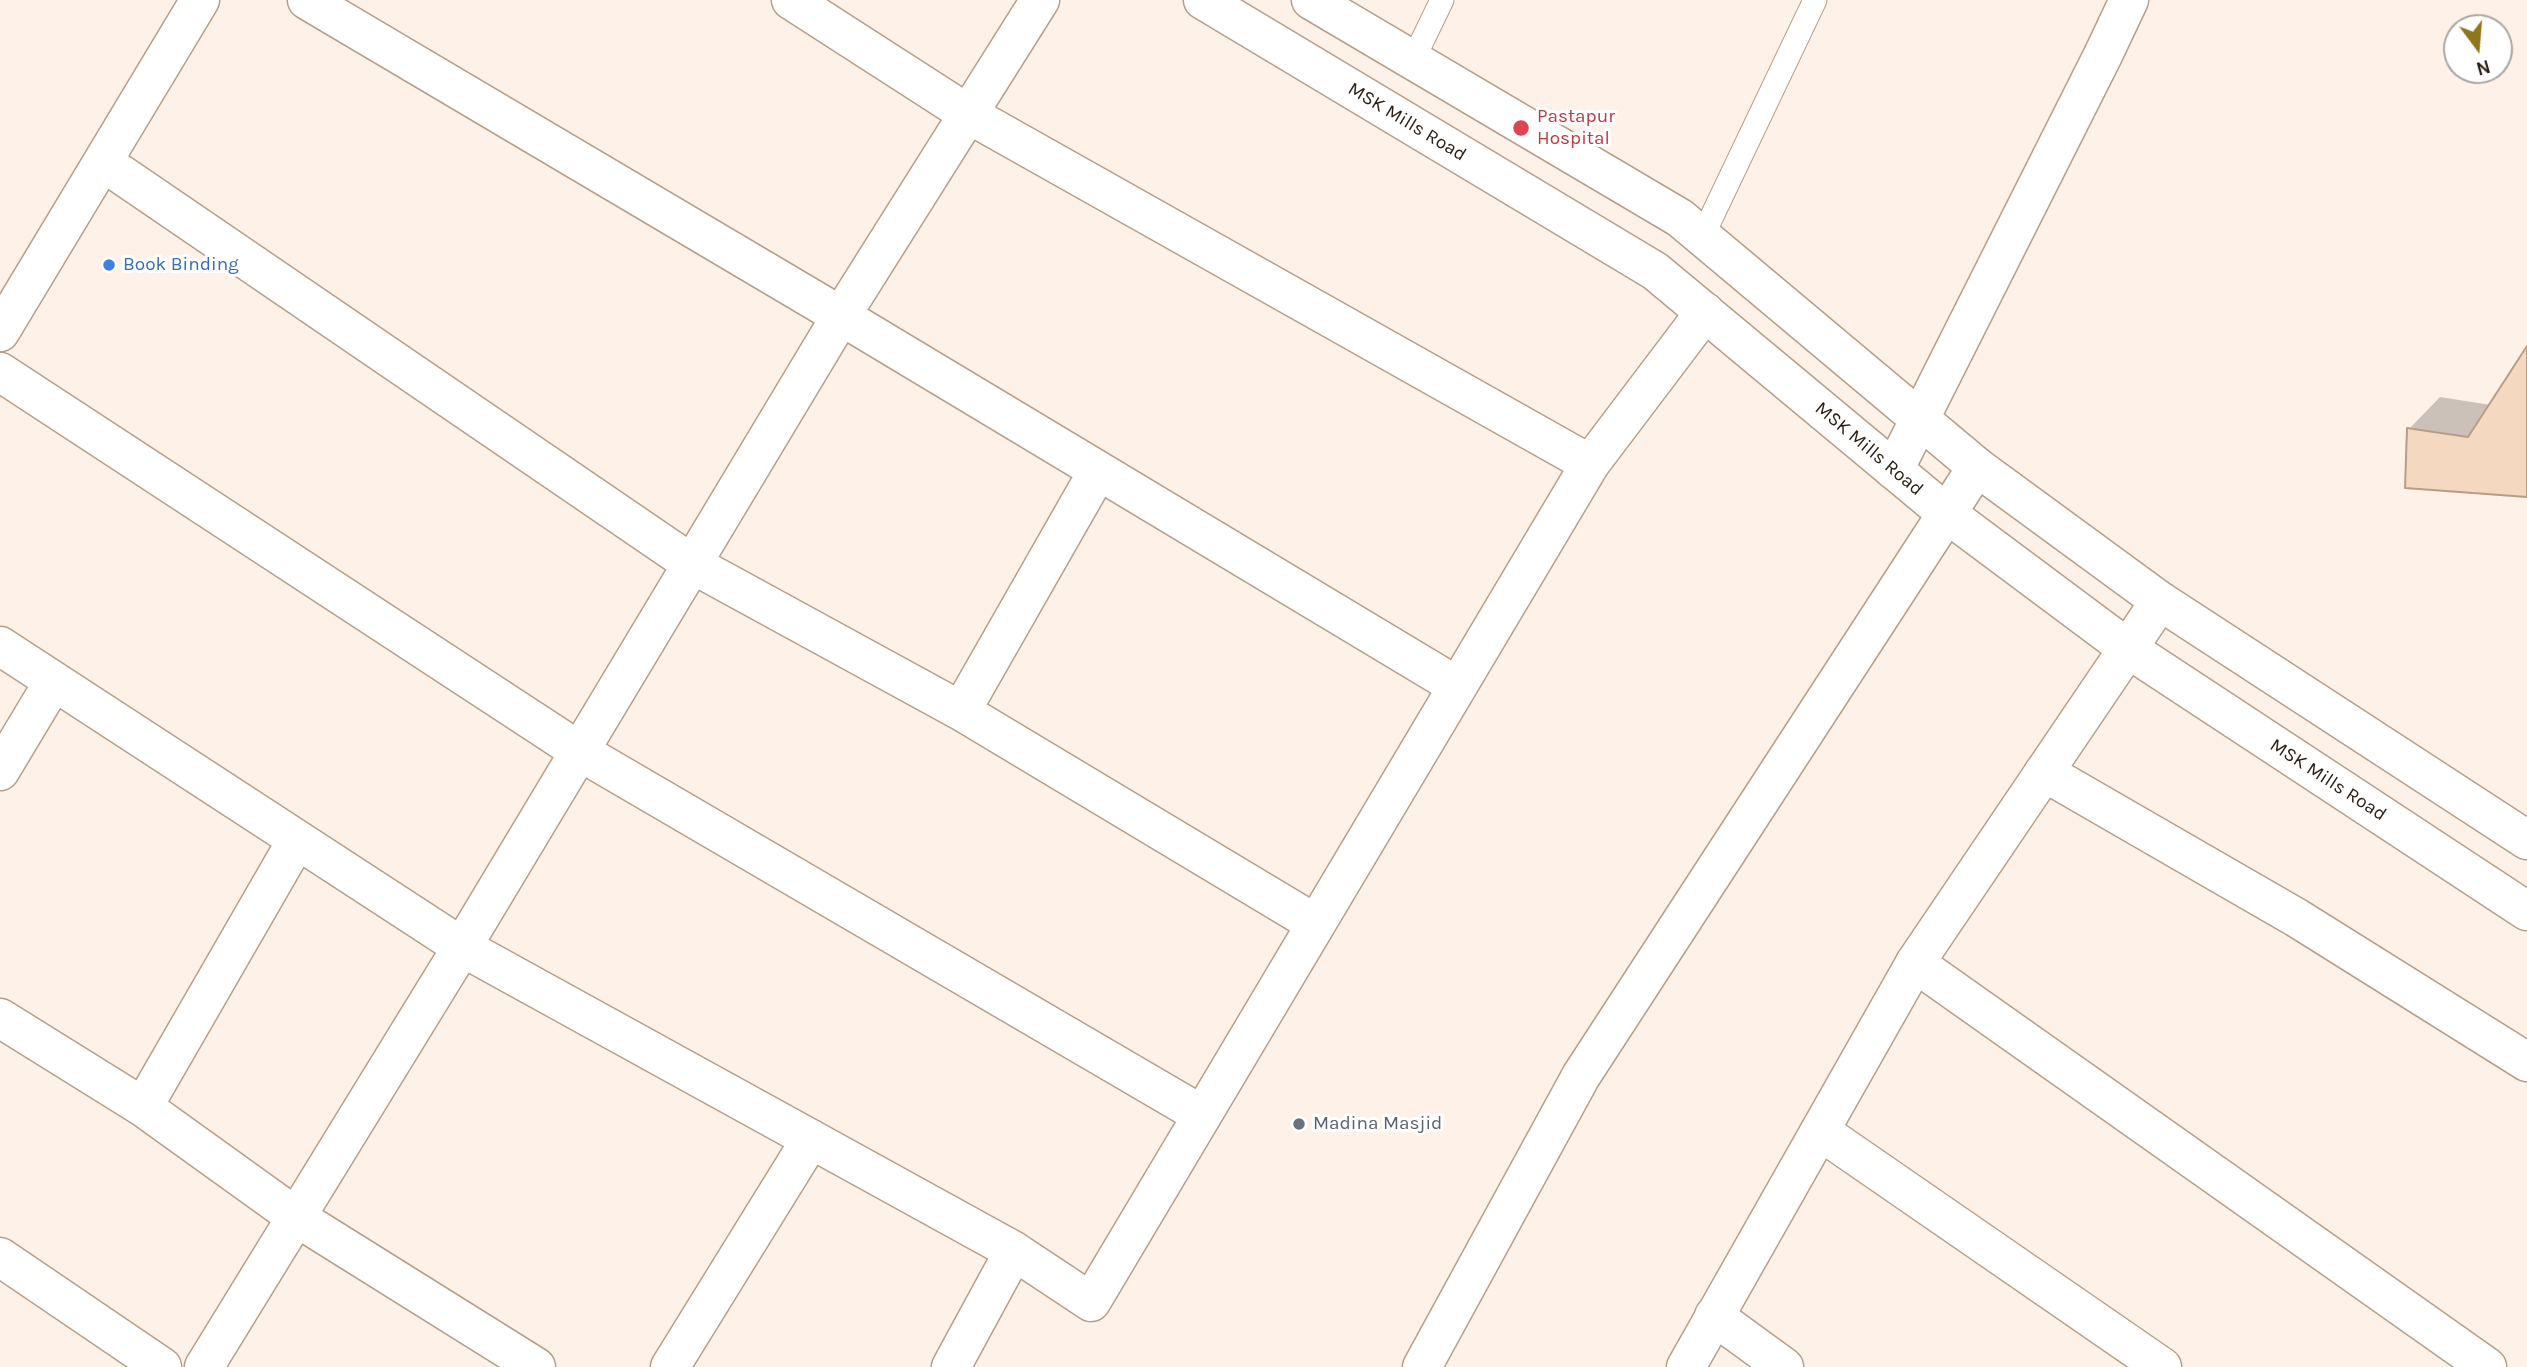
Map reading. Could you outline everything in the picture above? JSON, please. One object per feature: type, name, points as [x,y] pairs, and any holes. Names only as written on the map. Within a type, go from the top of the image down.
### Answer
[{"type":"street","points":[[0,332],[200,0]]},
{"type":"street","points":[[307,0],[841,316],[1457,687]]},
{"type":"street","points":[[792,0],[968,114],[1590,464]]},
{"type":"street","points":[[204,1367],[462,947],[841,316],[1040,0]]},
{"type":"street","name":"MSK Mills Road","points":[[1203,0],[1655,271],[1946,513],[2127,648],[2527,911]]},
{"type":"street","points":[[1311,0],[1680,218],[1977,467],[2160,601],[2527,840]]},
{"type":"street","points":[[1894,470],[2129,0]]},
{"type":"street","points":[[103,162],[692,564],[961,710],[1315,924]]},
{"type":"street","points":[[0,646],[462,947],[1014,1251],[1091,1302],[1590,464],[1705,312]]},
{"type":"street","points":[[0,372],[579,751],[1202,1115]]},
{"type":"street","points":[[1422,1367],[1581,1076],[1977,467]]},
{"type":"street","points":[[961,710],[1098,471]]},
{"type":"street","points":[[1686,1367],[1916,963],[2160,601]]},
{"type":"street","points":[[0,771],[54,681]]},
{"type":"street","points":[[2044,772],[2297,918],[2527,1062]]},
{"type":"street","points":[[143,1107],[297,840]]},
{"type":"street","points":[[1916,963],[2487,1367]]},
{"type":"street","points":[[0,1018],[143,1107],[296,1217],[536,1367]]},
{"type":"street","points":[[1820,1131],[2162,1367]]},
{"type":"street","points":[[670,1367],[811,1139]]},
{"type":"street","points":[[951,1367],[1014,1251]]},
{"type":"street","points":[[0,1257],[162,1367]]},
{"type":"street","points":[[1714,1317],[1784,1367]]},
{"type":"lane","points":[[1413,60],[1442,0]]},
{"type":"lane","points":[[1703,235],[1815,0]]},
{"type":"building","points":[[2527,346],[2527,497],[2405,488],[2407,428],[2468,437]]},
{"type":"place","name":"Pastapur Hospital","points":[[1521,128]]},
{"type":"place","name":"Book Binding","points":[[109,265]]},
{"type":"place","name":"Madina Masjid","points":[[1299,1124]]}]
